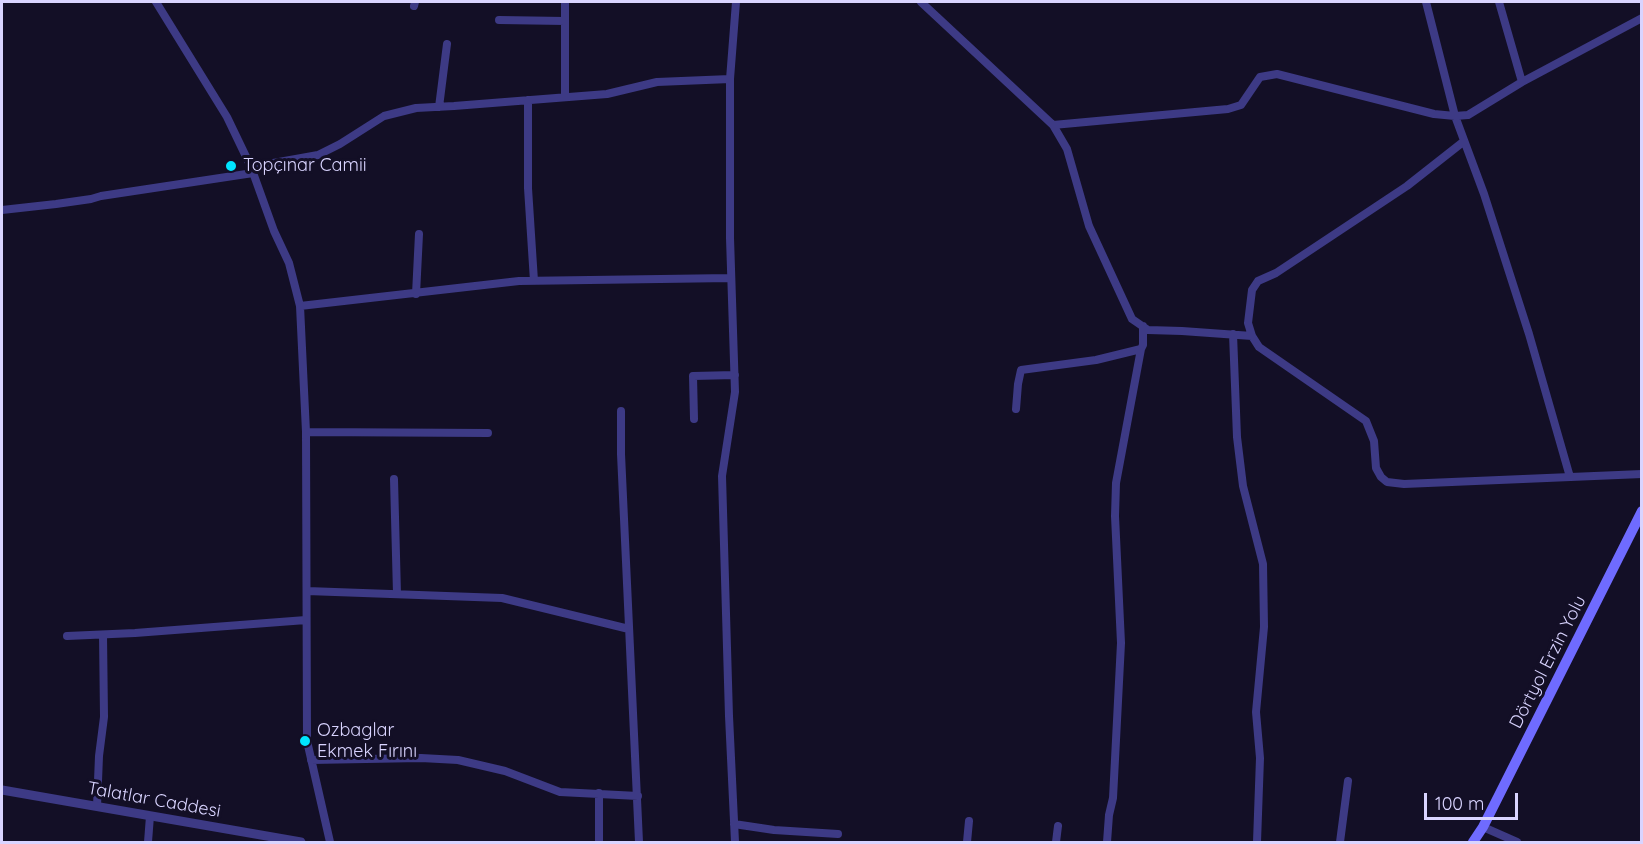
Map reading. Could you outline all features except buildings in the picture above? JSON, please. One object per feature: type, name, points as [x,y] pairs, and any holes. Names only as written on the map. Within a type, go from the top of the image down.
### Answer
[{"type":"main road","name":"Dörtyol Erzin Yolu","points":[[1473,843],[1641,511]]},
{"type":"street","points":[[156,2],[228,117],[289,263],[300,306],[306,432],[307,741],[330,843]]},
{"type":"street","points":[[565,2],[565,97]]},
{"type":"street","points":[[735,843],[722,476],[735,392],[731,278],[730,79],[736,2]]},
{"type":"street","points":[[921,2],[1053,125],[1067,149],[1089,226],[1132,319],[1148,330],[1252,336]]},
{"type":"street","points":[[1426,2],[1455,116],[1484,194],[1511,278],[1570,477]]},
{"type":"street","points":[[1499,2],[1522,82]]},
{"type":"street","points":[[1053,125],[1228,109],[1241,105],[1260,77],[1277,74],[1434,114],[1468,115],[1522,82],[1641,18]]},
{"type":"street","points":[[499,20],[565,21]]},
{"type":"street","points":[[439,107],[447,44]]},
{"type":"street","points":[[2,210],[91,199],[101,195],[252,170],[318,155],[384,117],[416,108],[607,93],[657,82],[730,79]]},
{"type":"street","points":[[528,100],[528,188],[534,281]]},
{"type":"street","points":[[1463,142],[1407,186],[1294,262],[1258,281],[1252,290],[1248,324],[1252,336],[1259,347],[1366,421],[1374,441],[1376,468],[1387,482],[1404,484],[1641,474]]},
{"type":"street","points":[[416,294],[419,234]]},
{"type":"street","points":[[300,306],[519,281],[731,278]]},
{"type":"street","points":[[1107,843],[1113,798],[1120,643],[1115,516],[1116,483],[1143,345],[1143,327]]},
{"type":"street","points":[[1233,334],[1237,437],[1243,486],[1263,564],[1264,627],[1256,712],[1260,758],[1257,843]]},
{"type":"street","points":[[1016,409],[1021,370],[1096,360],[1141,349]]},
{"type":"street","points":[[694,419],[693,376],[735,375]]},
{"type":"street","points":[[621,411],[639,843]]},
{"type":"street","points":[[306,432],[488,433]]},
{"type":"street","points":[[394,478],[397,594]]},
{"type":"street","points":[[307,591],[502,597],[629,629]]},
{"type":"street","points":[[67,636],[306,620]]},
{"type":"street","points":[[97,806],[99,756],[104,717],[103,635]]},
{"type":"street","points":[[311,760],[421,758],[458,760],[505,771],[560,792],[638,796]]},
{"type":"street","points":[[1340,843],[1348,781]]},
{"type":"street","name":"Talatlar Caddesi","points":[[2,790],[150,816],[248,838],[301,843]]},
{"type":"street","points":[[598,793],[599,843]]},
{"type":"street","points":[[148,843],[150,816]]},
{"type":"street","points":[[968,843],[969,821]]},
{"type":"street","points":[[734,824],[774,830],[838,834]]},
{"type":"street","points":[[1056,843],[1058,826]]},
{"type":"street","points":[[1483,827],[1517,843]]},
{"type":"place","name":"Topçınar Camii","points":[[231,166]]},
{"type":"place","name":"Ozbaglar Ekmek Fırını","points":[[305,741]]}]
